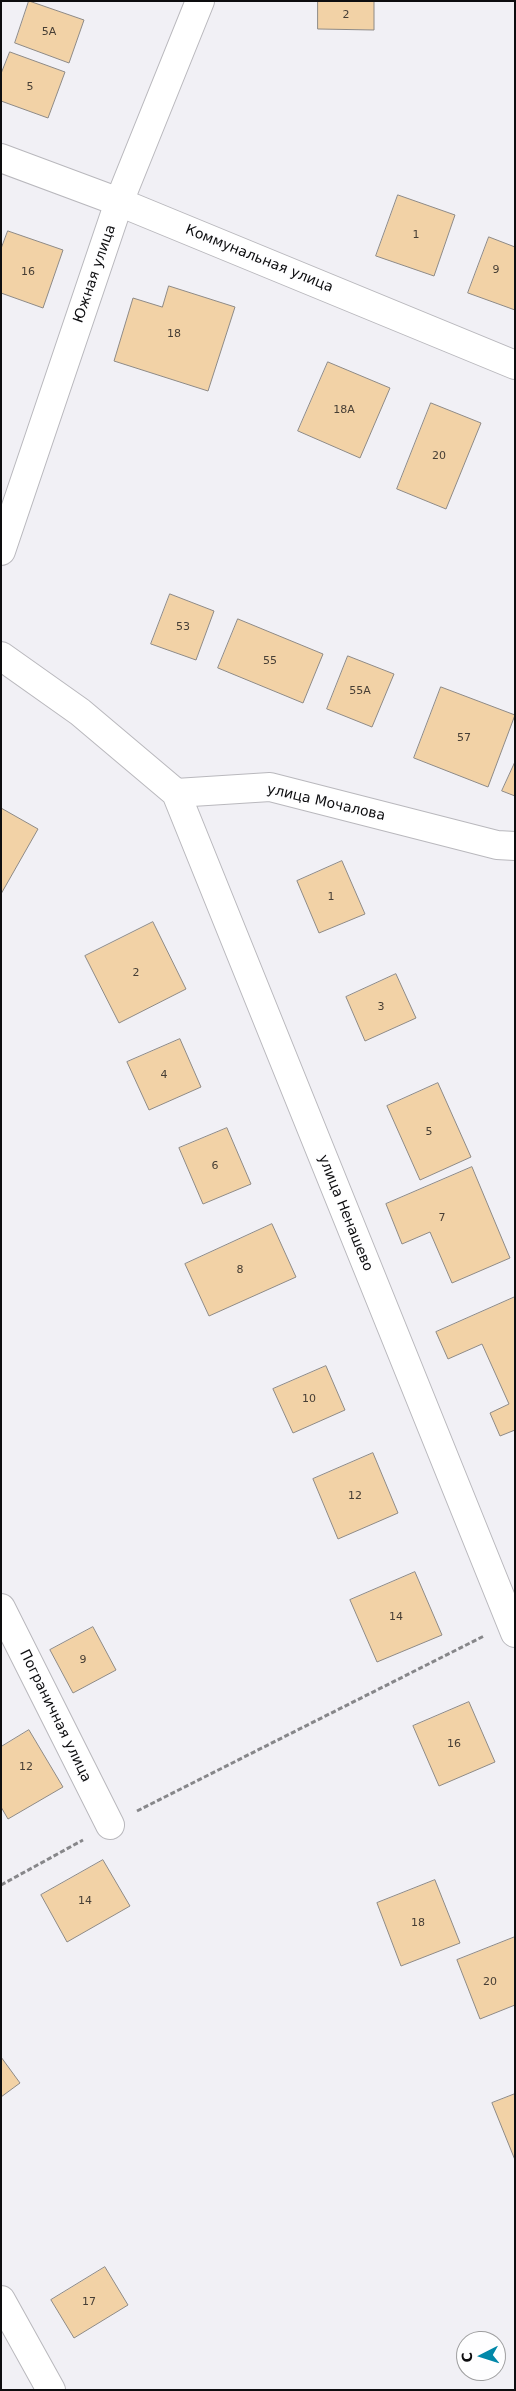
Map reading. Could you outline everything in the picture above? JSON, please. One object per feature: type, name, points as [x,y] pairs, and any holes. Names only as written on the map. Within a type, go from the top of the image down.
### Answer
[{"type":"street","name":"Южная улица","points":[[1,551],[119,202],[200,1]]},
{"type":"street","name":"Коммунальная улица","points":[[1,158],[119,202],[515,365]]},
{"type":"street","points":[[1,656],[80,712],[176,793]]},
{"type":"street","name":"улица Мочалова","points":[[176,793],[270,787],[497,845],[515,846]]},
{"type":"street","name":"улица Ненашево","points":[[176,793],[513,1628]]},
{"type":"street","name":"Пограничная улица","points":[[1,1608],[110,1825]]},
{"type":"street","points":[[1,2300],[51,2390]]},
{"type":"path","points":[[1,1885],[110,1825],[513,1628]]},
{"type":"building","points":[[29,1],[84,20],[69,63],[15,43]]},
{"type":"building","points":[[318,1],[374,1],[374,30],[318,29]]},
{"type":"building","points":[[10,52],[65,72],[48,118],[1,101],[1,74]]},
{"type":"building","points":[[398,195],[455,215],[434,276],[376,256]]},
{"type":"building","points":[[8,231],[63,250],[43,308],[1,293],[1,249]]},
{"type":"building","points":[[489,237],[515,247],[515,310],[468,293]]},
{"type":"building","points":[[169,286],[235,307],[208,391],[114,361],[133,298],[162,307]]},
{"type":"building","points":[[328,362],[390,388],[360,458],[298,431]]},
{"type":"building","points":[[431,403],[481,423],[446,509],[397,489]]},
{"type":"building","points":[[170,594],[214,611],[196,660],[151,644]]},
{"type":"building","points":[[238,619],[323,654],[303,703],[218,668]]},
{"type":"building","points":[[348,656],[394,674],[372,727],[327,709]]},
{"type":"building","points":[[441,687],[515,715],[488,787],[414,758]]},
{"type":"building","points":[[515,762],[515,796],[502,791]]},
{"type":"building","points":[[1,808],[38,829],[1,894]]},
{"type":"building","points":[[342,861],[365,914],[319,933],[297,881]]},
{"type":"building","points":[[153,922],[186,989],[119,1023],[85,956]]},
{"type":"building","points":[[396,974],[416,1018],[365,1041],[346,997]]},
{"type":"building","points":[[180,1039],[201,1087],[149,1110],[127,1062]]},
{"type":"building","points":[[438,1083],[471,1157],[420,1180],[387,1106]]},
{"type":"building","points":[[227,1128],[251,1184],[203,1204],[179,1148]]},
{"type":"building","points":[[472,1167],[510,1258],[452,1283],[430,1232],[402,1244],[386,1204]]},
{"type":"building","points":[[272,1224],[296,1277],[209,1316],[185,1264]]},
{"type":"building","points":[[515,1297],[515,1430],[500,1436],[490,1413],[509,1404],[482,1344],[448,1359],[436,1332]]},
{"type":"building","points":[[326,1366],[345,1410],[293,1433],[273,1389]]},
{"type":"building","points":[[373,1453],[398,1513],[338,1539],[313,1479]]},
{"type":"building","points":[[415,1572],[442,1635],[377,1662],[350,1600]]},
{"type":"building","points":[[93,1627],[116,1670],[73,1693],[50,1650]]},
{"type":"building","points":[[469,1702],[495,1762],[439,1786],[413,1726]]},
{"type":"building","points":[[29,1730],[63,1787],[8,1819],[1,1807],[1,1747]]},
{"type":"building","points":[[103,1860],[130,1906],[67,1942],[41,1895]]},
{"type":"building","points":[[435,1880],[460,1943],[401,1966],[377,1903]]},
{"type":"building","points":[[515,1937],[515,2005],[480,2019],[457,1960]]},
{"type":"building","points":[[1,2057],[20,2083],[1,2097]]},
{"type":"building","points":[[515,2094],[515,2160],[492,2103]]},
{"type":"building","points":[[105,2267],[128,2305],[74,2338],[51,2300]]}]
